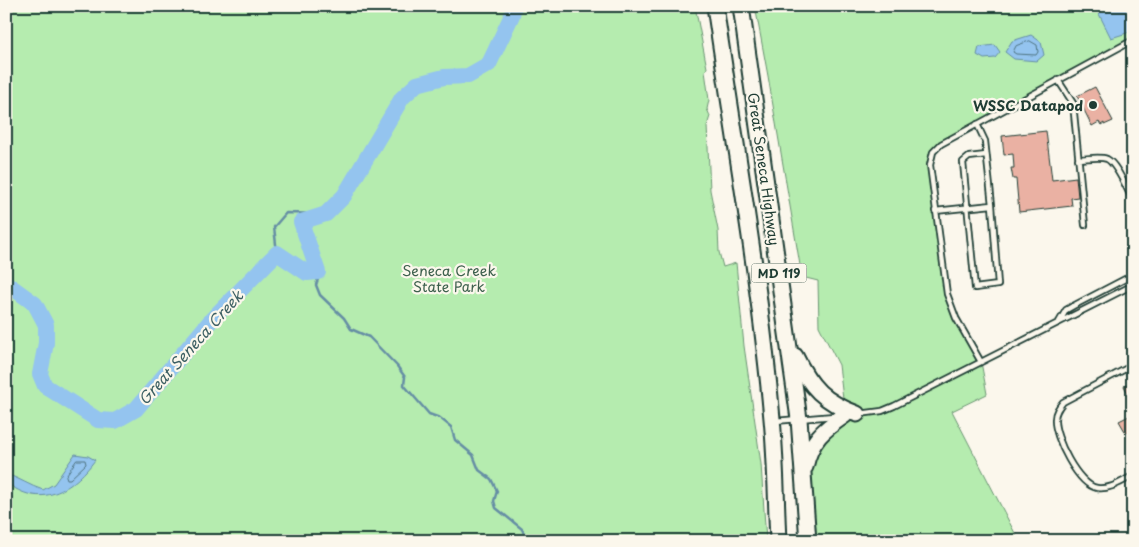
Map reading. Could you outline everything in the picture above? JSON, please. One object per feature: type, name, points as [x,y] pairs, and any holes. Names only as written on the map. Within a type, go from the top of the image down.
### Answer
[{"type":"main road","name":"Great Seneca Highway","points":[[715,6],[746,206],[772,421],[778,541]]},
{"type":"main road","name":"Great Seneca Highway","points":[[741,6],[799,420],[808,541]]},
{"type":"main road","points":[[789,344],[804,375],[813,387],[830,402],[851,415]]},
{"type":"main road","points":[[803,473],[806,460],[818,436],[827,427],[851,415]]},
{"type":"lane","points":[[981,362],[956,318],[947,294],[930,166],[933,152],[941,144],[1133,40]]},
{"type":"lane","points":[[1058,80],[1073,103],[1085,225]]},
{"type":"lane","points":[[977,124],[985,141],[998,286],[975,288],[963,162],[969,157],[986,154]]},
{"type":"lane","points":[[1078,160],[1106,159],[1112,164],[1133,200]]},
{"type":"lane","points":[[935,211],[992,205]]},
{"type":"lane","points":[[1059,322],[1066,310],[1125,279],[1133,277]]},
{"type":"lane","points":[[772,421],[882,411],[1133,285]]},
{"type":"lane","points":[[1133,365],[1063,402],[1059,406],[1055,417],[1058,435],[1082,480],[1089,485],[1104,488],[1133,476]]},
{"type":"green space","name":"Seneca Creek State Park","points":[[6,6],[695,6],[707,68],[705,71],[709,100],[707,109],[710,116],[707,126],[710,190],[723,267],[736,263],[744,346],[761,464],[766,541],[6,541]]},
{"type":"green space","points":[[755,6],[1133,6],[1133,40],[941,144],[933,152],[930,166],[947,294],[956,318],[981,362],[987,394],[952,411],[1019,541],[805,541],[803,473],[813,445],[845,415],[839,365],[819,326],[818,281],[802,277]]},
{"type":"water","points":[[1104,6],[1133,6],[1133,28],[1127,33],[1111,38],[1097,10]]},
{"type":"water","points":[[1031,35],[1041,42],[1044,55],[1037,61],[1014,59],[1005,52],[1012,41]]},
{"type":"water","points":[[995,45],[1000,52],[995,58],[984,59],[977,55],[979,47]]},
{"type":"water","points":[[75,454],[88,456],[95,460],[76,480],[66,488],[55,493],[43,496],[31,495],[6,482],[6,474],[43,490],[54,484]]},
{"type":"building","name":"WSSC Datapod","points":[[1095,87],[1113,121],[1104,125],[1104,123],[1101,125],[1099,122],[1092,126],[1077,96]]},
{"type":"building","points":[[1046,131],[1052,180],[1076,177],[1078,197],[1071,198],[1072,206],[1019,212],[1016,179],[1013,179],[1011,168],[1014,168],[1013,154],[1004,155],[1002,136]]},
{"type":"building","points":[[1133,381],[1133,403],[1124,386]]},
{"type":"building","points":[[1133,414],[1133,430],[1126,433],[1119,421]]},
{"type":"waterway","name":"Great Seneca Creek","points":[[6,283],[35,304],[46,325],[46,343],[40,374],[45,386],[98,420],[115,421],[136,409],[213,318],[277,253],[307,273],[318,272],[301,222],[326,214],[344,196],[402,98],[417,84],[444,77],[468,76],[489,64],[512,15],[514,6]]},
{"type":"waterway","name":"Great Seneca Creek","points":[[277,253],[274,227],[286,213],[326,214]]},
{"type":"waterway","points":[[318,272],[319,276],[316,285],[320,295],[344,318],[351,329],[369,337],[397,366],[405,377],[404,385],[429,414],[440,418],[451,427],[455,440],[473,455],[479,470],[491,479],[497,491],[494,501],[496,508],[522,529],[527,541]]},
{"type":"place","name":"WSSC Datapod","points":[[1093,105]]}]
